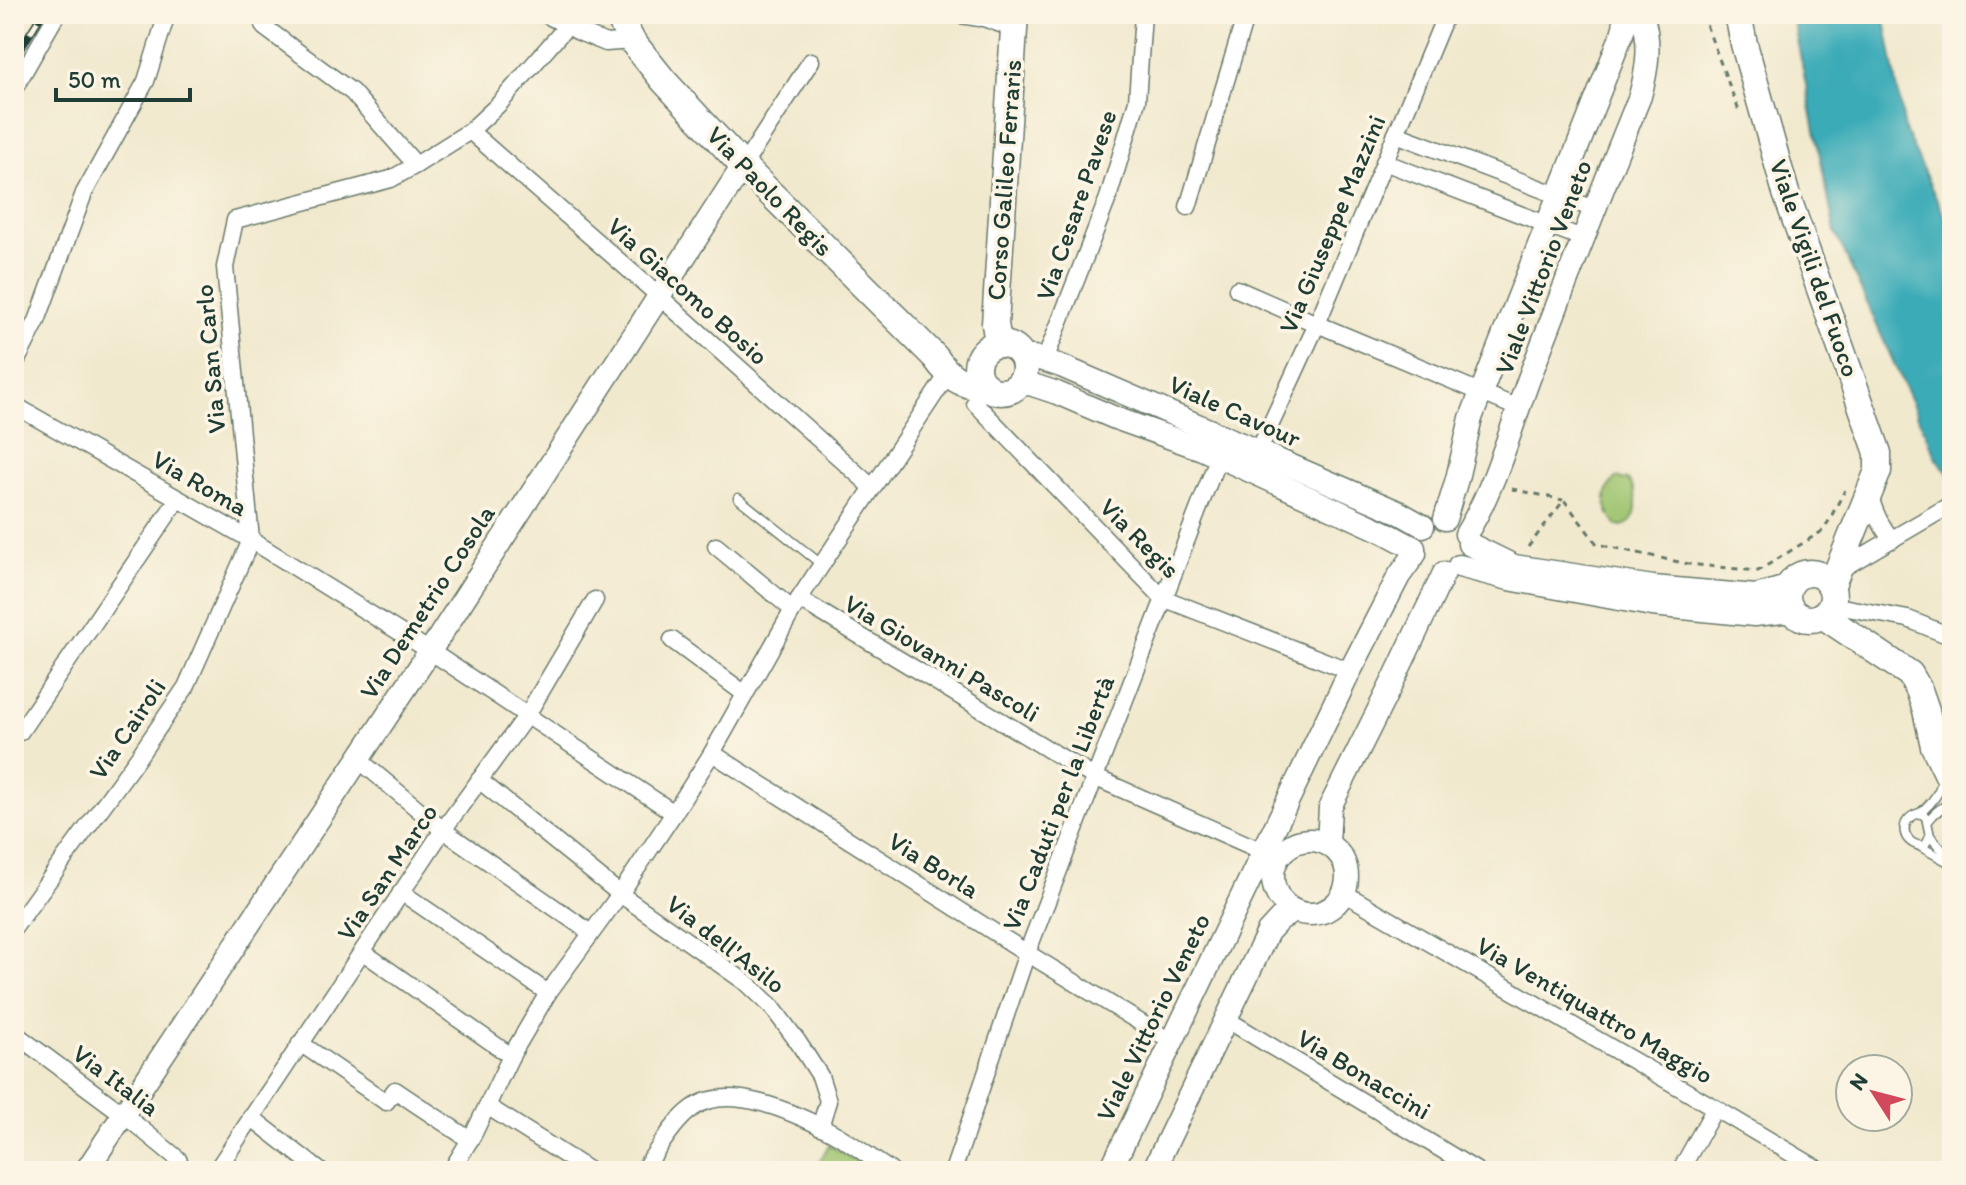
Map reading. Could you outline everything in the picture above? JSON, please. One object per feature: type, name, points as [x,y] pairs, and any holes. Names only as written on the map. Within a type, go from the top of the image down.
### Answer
[{"type":"main road","name":"Via Paolo Regis","points":[[617,14],[632,41],[664,81],[743,166],[942,366]]},
{"type":"main road","name":"Viale Vittorio Veneto","points":[[1445,519],[1471,418],[1622,34],[1625,24],[1623,14]]},
{"type":"main road","name":"Viale Vittorio Veneto","points":[[1467,539],[1491,485],[1582,238],[1640,96],[1649,52],[1642,14]]},
{"type":"main road","name":"Viale Vigili del Fuoco","points":[[1738,14],[1786,193],[1878,453],[1878,471],[1858,491],[1858,518],[1816,594]]},
{"type":"main road","name":"Corso Galileo Ferraris","points":[[1014,23],[995,324],[997,336],[1014,353]]},
{"type":"main road","name":"Via Demetrio Cosola","points":[[86,1171],[430,651],[743,166]]},
{"type":"main road","points":[[981,395],[976,387],[964,384],[942,366],[954,359],[1014,353]]},
{"type":"main road","points":[[981,395],[992,390],[1006,391],[1018,385],[1025,372],[1014,353]]},
{"type":"main road","points":[[981,395],[980,357],[1014,353]]},
{"type":"main road","name":"Viale Cavour","points":[[1014,353],[1258,452],[1398,512],[1423,526]]},
{"type":"main road","name":"Viale Cavour","points":[[1018,385],[1030,384],[1057,393],[1219,456],[1386,533],[1415,551]]},
{"type":"main road","points":[[1328,844],[1330,807],[1452,570],[1465,560],[1467,539],[1461,527],[1445,519],[1429,521],[1415,540],[1415,551],[1419,562],[1434,572],[1452,570],[1652,605],[1754,615],[1816,594]]},
{"type":"main road","points":[[1467,539],[1514,566],[1653,587],[1756,596],[1816,594],[1910,674],[1919,690],[1934,746],[1947,774]]},
{"type":"main road","points":[[1275,856],[1300,841],[1310,839],[1328,844],[1344,860],[1347,882],[1344,893],[1329,909],[1318,913],[1295,911],[1280,900],[1273,873],[1274,828],[1350,671],[1415,551]]},
{"type":"main road","name":"Viale Vittorio Veneto","points":[[1110,1171],[1246,887],[1275,856]]},
{"type":"main road","points":[[1154,1171],[1268,932],[1280,919],[1295,911]]},
{"type":"street","points":[[14,89],[57,14]]},
{"type":"street","points":[[14,366],[37,321],[84,193],[146,81],[167,14]]},
{"type":"street","points":[[260,14],[264,27],[352,92],[416,165]]},
{"type":"street","name":"Via Cesare Pavese","points":[[1014,353],[1108,198],[1137,101],[1143,14]]},
{"type":"street","points":[[1188,207],[1246,14]]},
{"type":"street","name":"Via Giuseppe Mazzini","points":[[1258,452],[1317,324],[1446,14]]},
{"type":"street","points":[[555,18],[606,43],[632,41]]},
{"type":"street","name":"Via San Carlo","points":[[251,540],[225,267],[235,220],[391,179],[470,131],[499,104],[555,18]]},
{"type":"street","name":"Via Demetrio Cosola","points":[[743,166],[811,61]]},
{"type":"street","name":"Via Giacomo Bosio","points":[[470,131],[873,488]]},
{"type":"street","points":[[1396,134],[1594,209]]},
{"type":"street","points":[[1384,162],[1582,238]]},
{"type":"street","points":[[1237,289],[1518,408]]},
{"type":"street","points":[[451,1171],[548,993],[620,894],[712,753],[796,604],[873,488],[942,366]]},
{"type":"street","name":"Via Regis","points":[[981,395],[1163,598],[1350,671]]},
{"type":"street","name":"Via Roma","points":[[14,405],[251,540],[430,651]]},
{"type":"street","name":"Via Caduti per la Libertà","points":[[953,1171],[1027,953],[1219,456]]},
{"type":"street","points":[[1858,491],[1872,507],[1888,535]]},
{"type":"street","points":[[20,732],[178,499]]},
{"type":"street","points":[[1816,594],[1846,566],[1888,535],[1952,504]]},
{"type":"street","points":[[1858,518],[1874,522],[1888,535]]},
{"type":"street","name":"Via Cairoli","points":[[14,928],[186,687],[251,540]]},
{"type":"street","name":"Via Giovanni Pascoli","points":[[716,546],[796,604],[1094,777],[1275,856]]},
{"type":"street","points":[[1816,594],[1908,619],[1952,637]]},
{"type":"street","name":"Via San Marco","points":[[216,1171],[443,830],[527,715],[595,600]]},
{"type":"street","points":[[672,640],[745,694]]},
{"type":"street","points":[[430,651],[674,813]]},
{"type":"street","name":"Via Borla","points":[[712,753],[1172,1042]]},
{"type":"street","points":[[358,759],[443,830],[591,933]]},
{"type":"street","name":"Via dell'Asilo","points":[[479,780],[620,894],[748,984],[772,1007],[820,1076],[828,1101],[820,1127]]},
{"type":"street","points":[[401,892],[548,993]]},
{"type":"street","name":"Via Ventiquattro Maggio","points":[[1344,893],[1821,1171]]},
{"type":"street","points":[[363,952],[511,1056]]},
{"type":"street","name":"Via Bonaccini","points":[[1226,1019],[1477,1171]]},
{"type":"street","name":"Via Italia","points":[[14,1033],[123,1114],[178,1159],[183,1171]]},
{"type":"street","points":[[300,1043],[386,1102],[395,1090],[470,1140]]},
{"type":"street","points":[[642,1171],[680,1119],[694,1106],[710,1100],[738,1099],[769,1105],[829,1131],[891,1171]]},
{"type":"street","points":[[487,1106],[590,1171]]},
{"type":"street","points":[[1680,1171],[1715,1108]]},
{"type":"street","points":[[251,1117],[320,1171]]},
{"type":"lane","points":[[954,14],[960,19],[1014,23]]},
{"type":"lane","points":[[972,14],[983,22]]},
{"type":"lane","points":[[738,498],[822,565]]},
{"type":"lane","points":[[1947,774],[1929,805],[1908,819],[1904,826],[1909,841],[1952,862]]},
{"type":"lane","points":[[1952,804],[1935,812],[1927,828],[1952,862]]},
{"type":"lane","points":[[1920,813],[1928,821]]},
{"type":"lane","points":[[1920,847],[1930,836]]},
{"type":"path","points":[[1702,14],[1741,117]]},
{"type":"path","points":[[1514,566],[1564,500],[1597,544],[1688,564],[1758,571],[1824,530],[1858,491]]},
{"type":"green space","points":[[1616,478],[1628,480],[1636,501],[1631,521],[1617,526],[1606,502],[1608,490]]},
{"type":"green space","points":[[829,1145],[874,1171],[814,1171]]},
{"type":"water","points":[[1792,14],[1884,14],[1905,130],[1952,233],[1952,478],[1937,459],[1835,232]]},
{"type":"railway","points":[[14,28],[22,14]]},
{"type":"railway","points":[[14,59],[42,14]]}]
